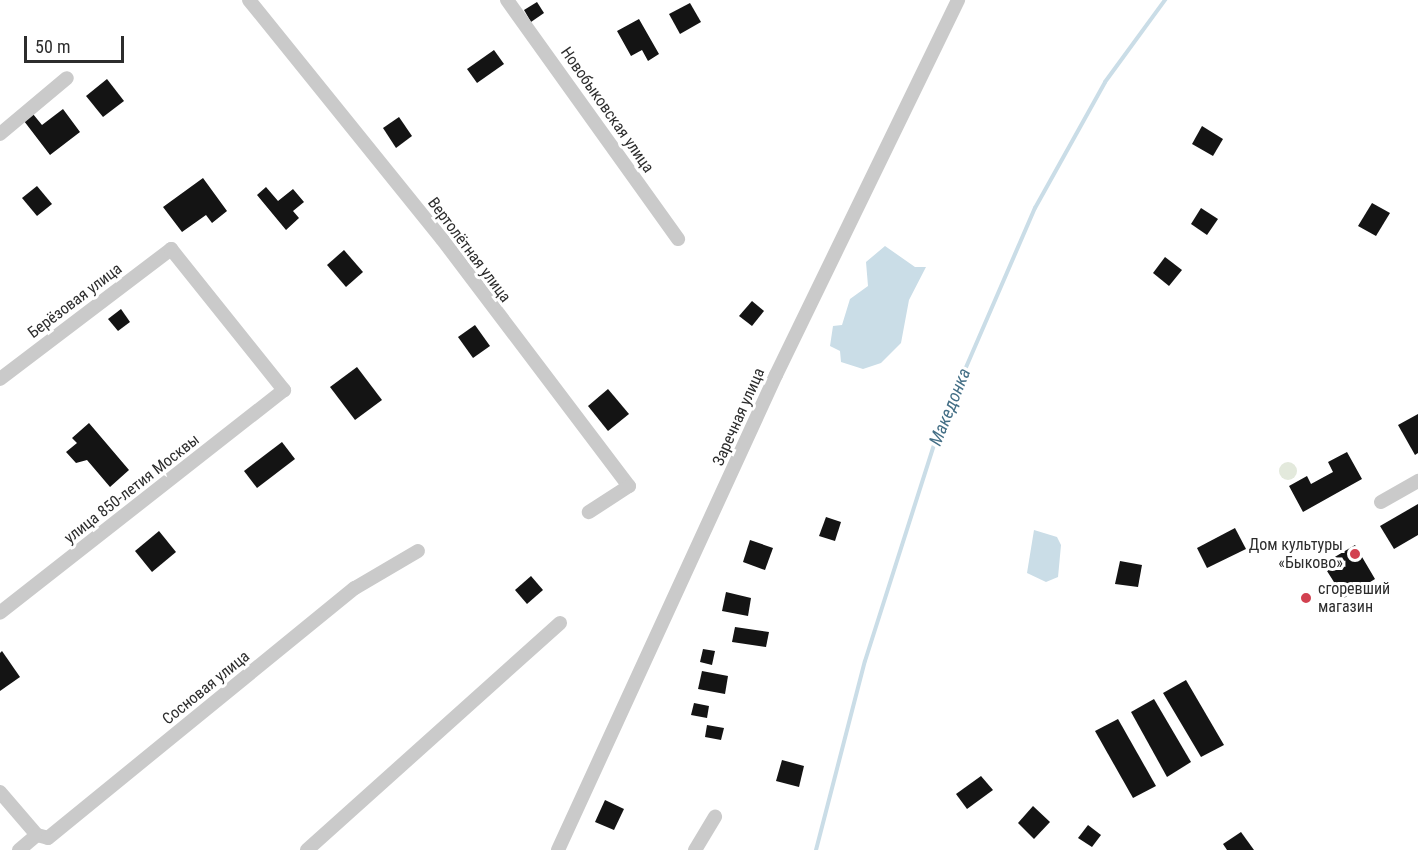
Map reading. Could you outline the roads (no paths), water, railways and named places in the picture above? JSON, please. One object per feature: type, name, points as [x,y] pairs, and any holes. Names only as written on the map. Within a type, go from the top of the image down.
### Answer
[{"type":"street","name":"Вертолётная улица","points":[[249,0],[442,239],[629,486],[589,512]]},
{"type":"street","name":"Новобыковская улица","points":[[507,0],[678,239]]},
{"type":"street","name":"Заречная улица","points":[[558,850],[776,375],[958,0]]},
{"type":"street","points":[[0,134],[67,78]]},
{"type":"street","name":"Берёзовая улица","points":[[0,379],[171,249],[284,390]]},
{"type":"street","name":"улица 850-летия Москвы","points":[[0,613],[284,390]]},
{"type":"street","points":[[1382,502],[1418,481]]},
{"type":"street","name":"Сосновая улица","points":[[19,850],[37,835],[48,837],[355,588],[418,551]]},
{"type":"street","points":[[307,850],[560,623]]},
{"type":"street","points":[[0,792],[37,835]]},
{"type":"street","points":[[694,850],[715,817]]},
{"type":"water","points":[[885,246],[915,267],[926,267],[909,300],[901,343],[881,363],[863,369],[841,362],[840,351],[830,346],[833,326],[842,325],[850,299],[868,286],[866,262]]},
{"type":"water","points":[[1034,530],[1057,537],[1061,545],[1058,577],[1046,582],[1027,573]]},
{"type":"waterway","name":"Македонка","points":[[816,850],[865,661],[938,432],[1035,208],[1105,82],[1165,0]]},
{"type":"place","name":"Дом культуры «Быково»","points":[[1355,554]]},
{"type":"place","name":"сгоревший магазин","points":[[1306,598]]}]
